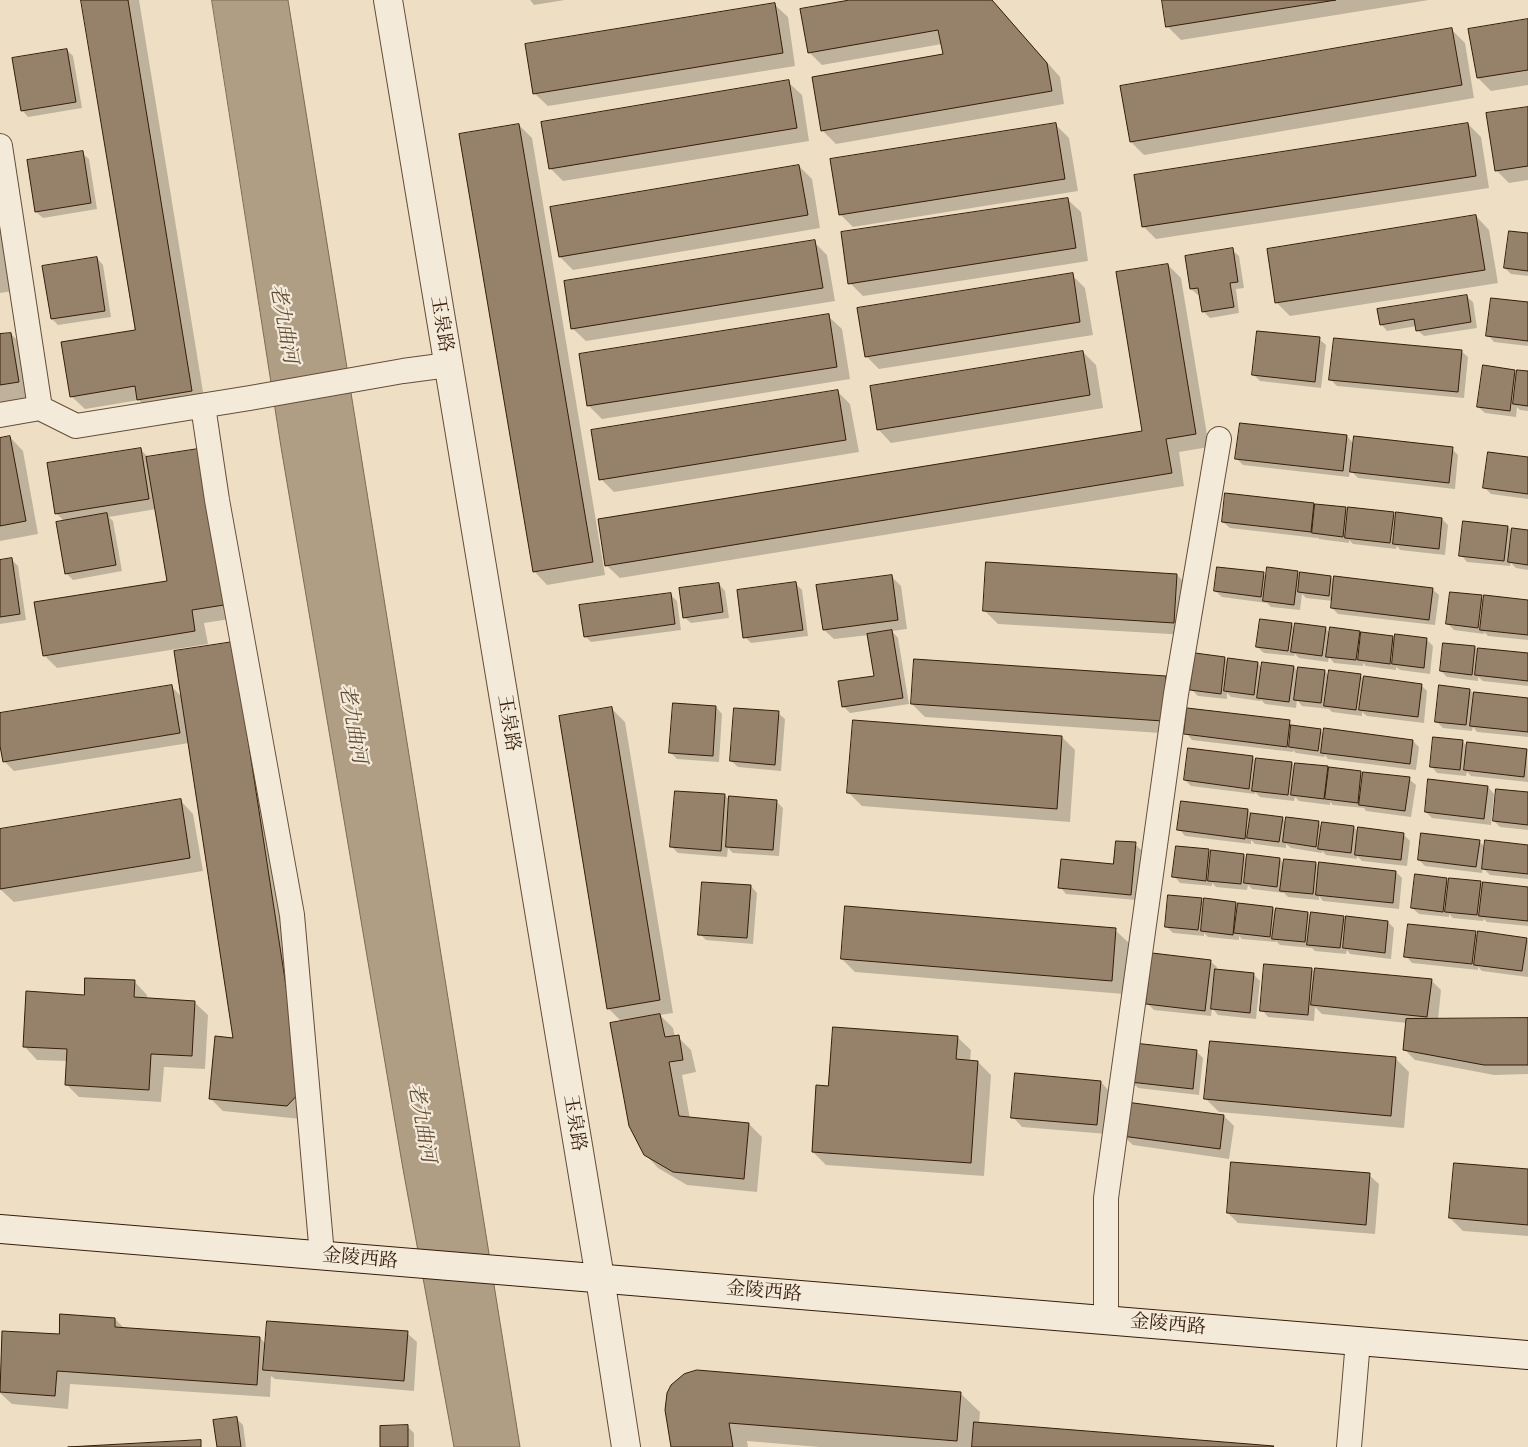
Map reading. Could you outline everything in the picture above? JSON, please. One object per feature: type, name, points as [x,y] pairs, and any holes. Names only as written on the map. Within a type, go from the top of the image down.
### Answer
[{"type":"main road","name":"玉泉路","points":[[388,0],[600,1278],[626,1447]]},
{"type":"main road","name":"金陵西路","points":[[0,1229],[1528,1355]]},
{"type":"street","points":[[0,146],[40,408]]},
{"type":"street","points":[[0,415],[40,408],[76,426],[448,365]]},
{"type":"street","points":[[203,406],[217,500],[292,915],[322,1255]]},
{"type":"street","points":[[1106,1320],[1106,1198],[1176,694],[1219,439]]},
{"type":"street","points":[[1349,1447],[1358,1341]]},
{"type":"water","name":"老九曲河","points":[[212,0],[288,0],[520,1447],[454,1447],[403,1169],[281,447]]},
{"type":"building","points":[[81,0],[128,0],[192,391],[137,400],[135,386],[70,397],[61,342],[135,330]]},
{"type":"building","points":[[850,0],[992,0],[1047,63],[1052,91],[821,131],[812,77],[943,54],[938,30],[808,53],[800,9]]},
{"type":"building","points":[[1162,0],[1336,0],[1166,27]]},
{"type":"building","points":[[775,3],[783,53],[533,94],[525,44]]},
{"type":"building","points":[[1528,19],[1528,70],[1477,78],[1468,29]]},
{"type":"building","points":[[1452,28],[1462,85],[1130,142],[1120,86]]},
{"type":"building","points":[[67,49],[76,102],[21,111],[12,58]]},
{"type":"building","points":[[789,80],[797,128],[549,169],[541,122]]},
{"type":"building","points":[[1528,107],[1528,166],[1495,171],[1486,113]]},
{"type":"building","points":[[1056,123],[1065,179],[839,215],[830,159]]},
{"type":"building","points":[[1468,123],[1476,176],[1142,227],[1134,175]]},
{"type":"building","points":[[519,124],[593,562],[533,572],[459,134]]},
{"type":"building","points":[[83,151],[91,203],[35,212],[27,160]]},
{"type":"building","points":[[799,165],[808,215],[559,257],[550,207]]},
{"type":"building","points":[[1068,198],[1076,248],[848,284],[841,232]]},
{"type":"building","points":[[1476,215],[1485,270],[1275,303],[1267,249]]},
{"type":"building","points":[[1509,231],[1528,233],[1528,271],[1504,268]]},
{"type":"building","points":[[815,240],[823,288],[571,329],[564,281]]},
{"type":"building","points":[[1233,248],[1238,282],[1230,283],[1234,307],[1202,312],[1198,288],[1190,289],[1185,256]]},
{"type":"building","points":[[97,257],[105,311],[51,319],[42,266]]},
{"type":"building","points":[[1168,264],[1196,434],[1166,439],[1172,473],[605,566],[598,519],[1142,431],[1116,272]]},
{"type":"building","points":[[1073,273],[1080,322],[865,357],[857,308]]},
{"type":"building","points":[[1467,295],[1471,322],[1416,331],[1414,319],[1380,325],[1377,309]]},
{"type":"building","points":[[1491,298],[1528,302],[1528,341],[1486,336]]},
{"type":"building","points":[[829,314],[837,367],[587,406],[579,354]]},
{"type":"building","points":[[1257,331],[1320,337],[1315,382],[1252,375]]},
{"type":"building","points":[[11,333],[19,382],[0,385],[0,334]]},
{"type":"building","points":[[1334,338],[1462,350],[1458,392],[1329,380]]},
{"type":"building","points":[[1083,351],[1090,395],[877,430],[870,386]]},
{"type":"building","points":[[1483,365],[1515,370],[1510,411],[1477,407]]},
{"type":"building","points":[[1517,370],[1528,371],[1528,406],[1513,404]]},
{"type":"building","points":[[838,390],[846,440],[599,480],[591,430]]},
{"type":"building","points":[[1240,423],[1347,435],[1343,471],[1235,459]]},
{"type":"building","points":[[10,436],[26,521],[0,526],[0,438]]},
{"type":"building","points":[[1354,436],[1453,447],[1449,483],[1350,472]]},
{"type":"building","points":[[141,448],[149,499],[55,514],[47,463]]},
{"type":"building","points":[[198,449],[224,605],[192,610],[195,631],[43,656],[34,602],[167,581],[146,457]]},
{"type":"building","points":[[1488,452],[1528,457],[1528,494],[1483,488]]},
{"type":"building","points":[[1225,493],[1314,503],[1311,532],[1222,522]]},
{"type":"building","points":[[1315,504],[1346,507],[1343,537],[1312,533]]},
{"type":"building","points":[[1348,507],[1394,512],[1390,543],[1345,538]]},
{"type":"building","points":[[1396,512],[1442,518],[1439,549],[1393,544]]},
{"type":"building","points":[[107,513],[116,565],[65,574],[56,522]]},
{"type":"building","points":[[1463,521],[1508,526],[1504,561],[1459,556]]},
{"type":"building","points":[[1512,528],[1528,530],[1528,565],[1508,562]]},
{"type":"building","points":[[12,558],[20,614],[0,617],[0,560]]},
{"type":"building","points":[[986,562],[1177,574],[1174,623],[983,611]]},
{"type":"building","points":[[1217,567],[1264,572],[1261,597],[1214,591]]},
{"type":"building","points":[[1267,567],[1298,571],[1294,605],[1263,601]]},
{"type":"building","points":[[1300,572],[1331,576],[1329,596],[1298,592]]},
{"type":"building","points":[[892,575],[898,620],[823,630],[816,585]]},
{"type":"building","points":[[1334,576],[1433,588],[1429,620],[1331,608]]},
{"type":"building","points":[[796,582],[803,630],[743,638],[737,590]]},
{"type":"building","points":[[719,583],[723,612],[683,618],[679,588]]},
{"type":"building","points":[[1450,592],[1482,595],[1478,628],[1446,624]]},
{"type":"building","points":[[671,593],[675,624],[584,637],[579,605]]},
{"type":"building","points":[[1484,595],[1528,600],[1528,635],[1480,630]]},
{"type":"building","points":[[1260,619],[1292,623],[1288,651],[1256,647]]},
{"type":"building","points":[[1295,623],[1326,627],[1322,656],[1291,652]]},
{"type":"building","points":[[1330,627],[1360,631],[1356,660],[1326,657]]},
{"type":"building","points":[[892,630],[903,698],[842,707],[838,681],[874,676],[867,634]]},
{"type":"building","points":[[1361,632],[1393,636],[1390,664],[1358,660]]},
{"type":"building","points":[[1395,634],[1427,638],[1424,668],[1392,664]]},
{"type":"building","points":[[233,642],[302,1090],[287,1106],[209,1099],[215,1036],[233,1038],[174,651]]},
{"type":"building","points":[[1443,643],[1475,646],[1472,675],[1440,671]]},
{"type":"building","points":[[1478,648],[1528,653],[1528,681],[1475,675]]},
{"type":"building","points":[[1195,653],[1225,657],[1221,694],[1190,690]]},
{"type":"building","points":[[1228,658],[1258,662],[1254,695],[1224,691]]},
{"type":"building","points":[[914,659],[1166,676],[1163,721],[911,704]]},
{"type":"building","points":[[1262,662],[1294,666],[1289,702],[1257,698]]},
{"type":"building","points":[[1298,667],[1325,670],[1321,703],[1294,700]]},
{"type":"building","points":[[1329,670],[1361,674],[1356,710],[1324,706]]},
{"type":"building","points":[[1364,676],[1422,684],[1418,717],[1359,710]]},
{"type":"building","points":[[172,685],[180,733],[3,762],[0,746],[0,713]]},
{"type":"building","points":[[1439,685],[1470,689],[1466,725],[1435,722]]},
{"type":"building","points":[[1474,692],[1528,698],[1528,732],[1470,726]]},
{"type":"building","points":[[673,703],[716,706],[713,756],[669,753]]},
{"type":"building","points":[[612,707],[660,1000],[607,1009],[559,716]]},
{"type":"building","points":[[734,708],[779,711],[775,765],[730,761]]},
{"type":"building","points":[[1187,708],[1290,720],[1287,747],[1184,734]]},
{"type":"building","points":[[853,720],[1062,736],[1057,809],[847,793]]},
{"type":"building","points":[[1291,725],[1321,729],[1318,751],[1289,747]]},
{"type":"building","points":[[1324,728],[1413,740],[1410,764],[1321,753]]},
{"type":"building","points":[[1433,737],[1463,740],[1460,770],[1430,767]]},
{"type":"building","points":[[1467,742],[1527,749],[1524,777],[1464,770]]},
{"type":"building","points":[[1188,748],[1253,756],[1249,789],[1184,780]]},
{"type":"building","points":[[1256,758],[1292,762],[1288,795],[1252,791]]},
{"type":"building","points":[[1295,763],[1328,766],[1324,799],[1291,795]]},
{"type":"building","points":[[1329,767],[1361,771],[1358,803],[1325,799]]},
{"type":"building","points":[[1363,772],[1410,777],[1405,811],[1359,805]]},
{"type":"building","points":[[1428,779],[1488,786],[1484,819],[1425,812]]},
{"type":"building","points":[[1496,789],[1528,792],[1528,825],[1493,821]]},
{"type":"building","points":[[675,791],[725,794],[721,851],[670,847]]},
{"type":"building","points":[[729,796],[777,800],[773,850],[726,847]]},
{"type":"building","points":[[181,799],[190,858],[0,889],[0,829]]},
{"type":"building","points":[[1181,801],[1248,809],[1245,839],[1177,830]]},
{"type":"building","points":[[1251,813],[1283,817],[1279,842],[1247,838]]},
{"type":"building","points":[[1286,817],[1319,821],[1316,847],[1283,842]]},
{"type":"building","points":[[1322,822],[1354,826],[1351,853],[1318,849]]},
{"type":"building","points":[[1358,827],[1404,833],[1401,860],[1355,855]]},
{"type":"building","points":[[1421,833],[1480,840],[1476,867],[1418,860]]},
{"type":"building","points":[[1485,840],[1528,845],[1528,874],[1482,869]]},
{"type":"building","points":[[1116,841],[1136,842],[1131,895],[1058,888],[1061,859],[1113,864]]},
{"type":"building","points":[[1176,846],[1209,849],[1206,881],[1172,877]]},
{"type":"building","points":[[1211,850],[1244,854],[1241,884],[1208,881]]},
{"type":"building","points":[[1247,854],[1280,858],[1277,887],[1244,883]]},
{"type":"building","points":[[1284,859],[1316,862],[1313,894],[1280,891]]},
{"type":"building","points":[[1319,862],[1396,871],[1393,903],[1316,895]]},
{"type":"building","points":[[1415,874],[1447,878],[1443,912],[1411,908]]},
{"type":"building","points":[[1449,878],[1481,881],[1477,915],[1445,912]]},
{"type":"building","points":[[702,882],[751,885],[747,938],[698,935]]},
{"type":"building","points":[[1483,882],[1528,887],[1528,921],[1479,916]]},
{"type":"building","points":[[1168,895],[1202,898],[1198,930],[1165,927]]},
{"type":"building","points":[[1204,898],[1236,902],[1233,935],[1201,931]]},
{"type":"building","points":[[1238,903],[1273,907],[1270,937],[1234,933]]},
{"type":"building","points":[[845,906],[1116,928],[1112,981],[841,959]]},
{"type":"building","points":[[1276,908],[1308,912],[1305,942],[1272,939]]},
{"type":"building","points":[[1311,912],[1344,916],[1340,948],[1307,945]]},
{"type":"building","points":[[1346,916],[1388,921],[1385,953],[1343,948]]},
{"type":"building","points":[[1408,924],[1476,931],[1472,964],[1404,957]]},
{"type":"building","points":[[1478,931],[1527,938],[1522,971],[1474,965]]},
{"type":"building","points":[[1152,953],[1211,960],[1205,1011],[1146,1004]]},
{"type":"building","points":[[1264,964],[1312,968],[1308,1015],[1260,1011]]},
{"type":"building","points":[[1315,968],[1432,979],[1427,1017],[1311,1005]]},
{"type":"building","points":[[1215,969],[1254,973],[1250,1013],[1211,1009]]},
{"type":"building","points":[[85,978],[135,980],[134,997],[195,1001],[192,1056],[151,1054],[149,1090],[65,1085],[67,1049],[23,1047],[26,991],[84,995]]},
{"type":"building","points":[[660,1014],[665,1037],[679,1035],[683,1060],[669,1062],[679,1116],[749,1123],[744,1179],[673,1172],[644,1155],[629,1126],[610,1023]]},
{"type":"building","points":[[1528,1018],[1528,1065],[1484,1065],[1403,1050],[1406,1019]]},
{"type":"building","points":[[833,1027],[958,1036],[956,1059],[978,1061],[971,1163],[812,1152],[816,1085],[828,1086]]},
{"type":"building","points":[[1210,1041],[1396,1057],[1391,1116],[1204,1099]]},
{"type":"building","points":[[1134,1043],[1197,1050],[1193,1089],[1130,1082]]},
{"type":"building","points":[[1015,1073],[1101,1081],[1097,1125],[1011,1118]]},
{"type":"building","points":[[1126,1102],[1224,1115],[1220,1149],[1122,1136]]},
{"type":"building","points":[[1231,1162],[1370,1173],[1366,1225],[1227,1213]]},
{"type":"building","points":[[1454,1163],[1528,1169],[1528,1225],[1449,1218]]},
{"type":"building","points":[[60,1314],[115,1318],[115,1327],[260,1337],[257,1385],[57,1371],[55,1396],[0,1392],[2,1331],[59,1334]]},
{"type":"building","points":[[267,1321],[408,1331],[404,1381],[263,1370]]},
{"type":"building","points":[[697,1370],[961,1392],[957,1441],[729,1423],[733,1447],[671,1447],[665,1410],[667,1393],[671,1385],[684,1374]]},
{"type":"building","points":[[237,1417],[241,1447],[217,1447],[213,1420]]},
{"type":"building","points":[[974,1422],[1274,1446],[972,1447]]},
{"type":"building","points":[[408,1425],[408,1447],[380,1447],[380,1426]]},
{"type":"building","points":[[201,1440],[201,1447],[68,1447]]}]
